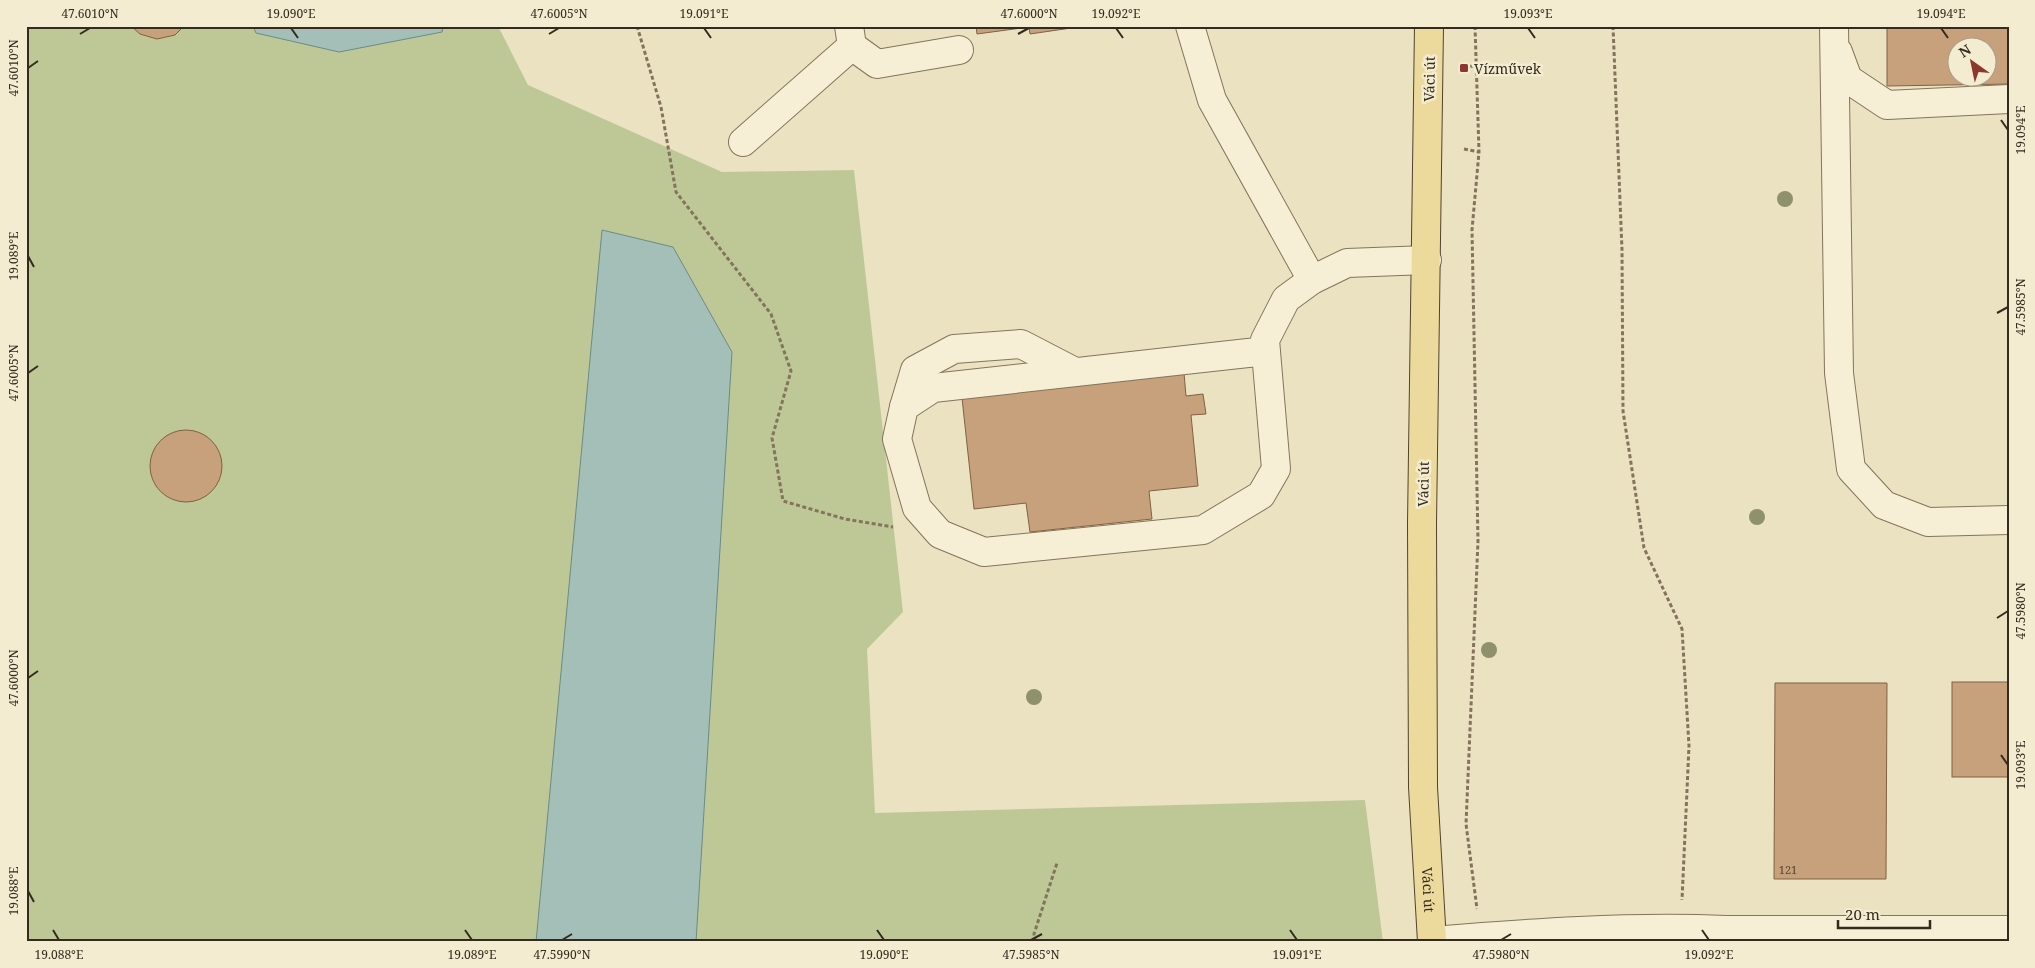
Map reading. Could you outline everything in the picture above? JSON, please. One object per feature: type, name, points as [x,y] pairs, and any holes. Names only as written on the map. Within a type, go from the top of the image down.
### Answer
[{"type":"main road","name":"Váci út","points":[[1429,26],[1422,524],[1423,788],[1432,941]]},
{"type":"lane","points":[[1190,26],[1212,100],[1312,280]]},
{"type":"lane","points":[[1834,35],[1848,79],[1886,105],[2009,99]]},
{"type":"lane","points":[[1834,35],[1839,373],[1851,469],[1884,505],[1928,522],[2009,520]]},
{"type":"lane","points":[[743,142],[850,36],[877,64],[959,50]]},
{"type":"lane","points":[[1075,372],[1021,344],[954,349],[915,370],[897,439],[917,508],[940,534],[984,552],[1203,530],[1261,496],[1276,469],[1265,340],[1286,299],[1312,280],[1347,262],[1427,260]]},
{"type":"lane","points":[[904,407],[933,388],[1266,351]]},
{"type":"lane","points":[[1432,941],[1481,937],[1573,936],[1681,928],[1726,930],[2009,930]]},
{"type":"path","points":[[637,26],[661,107],[676,192],[772,314],[791,371],[772,438],[783,501],[845,519],[940,534]]},
{"type":"path","points":[[1474,26],[1478,152],[1472,230],[1478,541],[1466,824],[1481,937]]},
{"type":"path","points":[[1613,26],[1622,250],[1623,411],[1644,548],[1682,629],[1689,746],[1681,928]]},
{"type":"path","points":[[1464,68],[1476,65]]},
{"type":"path","points":[[1464,149],[1478,152]]},
{"type":"path","points":[[1034,942],[1034,934],[1057,864]]},
{"type":"green space","points":[[26,26],[498,26],[528,85],[722,172],[854,170],[903,612],[867,649],[875,813],[1365,800],[1383,942],[26,942]]},
{"type":"water","points":[[253,26],[443,26],[442,32],[339,52],[256,33]]},
{"type":"water","points":[[602,230],[673,247],[732,352],[696,942],[536,942]]},
{"type":"building","points":[[131,26],[184,26],[175,35],[157,39],[140,34]]},
{"type":"building","points":[[976,26],[1085,26],[1030,34],[1029,27],[977,34]]},
{"type":"building","points":[[1887,26],[2009,26],[2009,84],[1998,84],[1998,38],[1948,38],[1948,85],[1887,86]]},
{"type":"building","points":[[1184,373],[1186,396],[1203,394],[1206,414],[1191,415],[1198,486],[1149,491],[1152,519],[1030,532],[1026,503],[974,509],[962,398]]},
{"type":"building","points":[[186,430],[200,433],[212,440],[219,452],[222,466],[219,480],[212,492],[200,499],[186,502],[172,499],[160,492],[153,480],[150,466],[153,452],[160,440],[172,433]]},
{"type":"building","points":[[1952,682],[2009,682],[2009,777],[1952,777]]},
{"type":"building","points":[[1775,683],[1887,683],[1886,879],[1774,879]]},
{"type":"place","name":"Vízművek","points":[[1464,68]]}]
